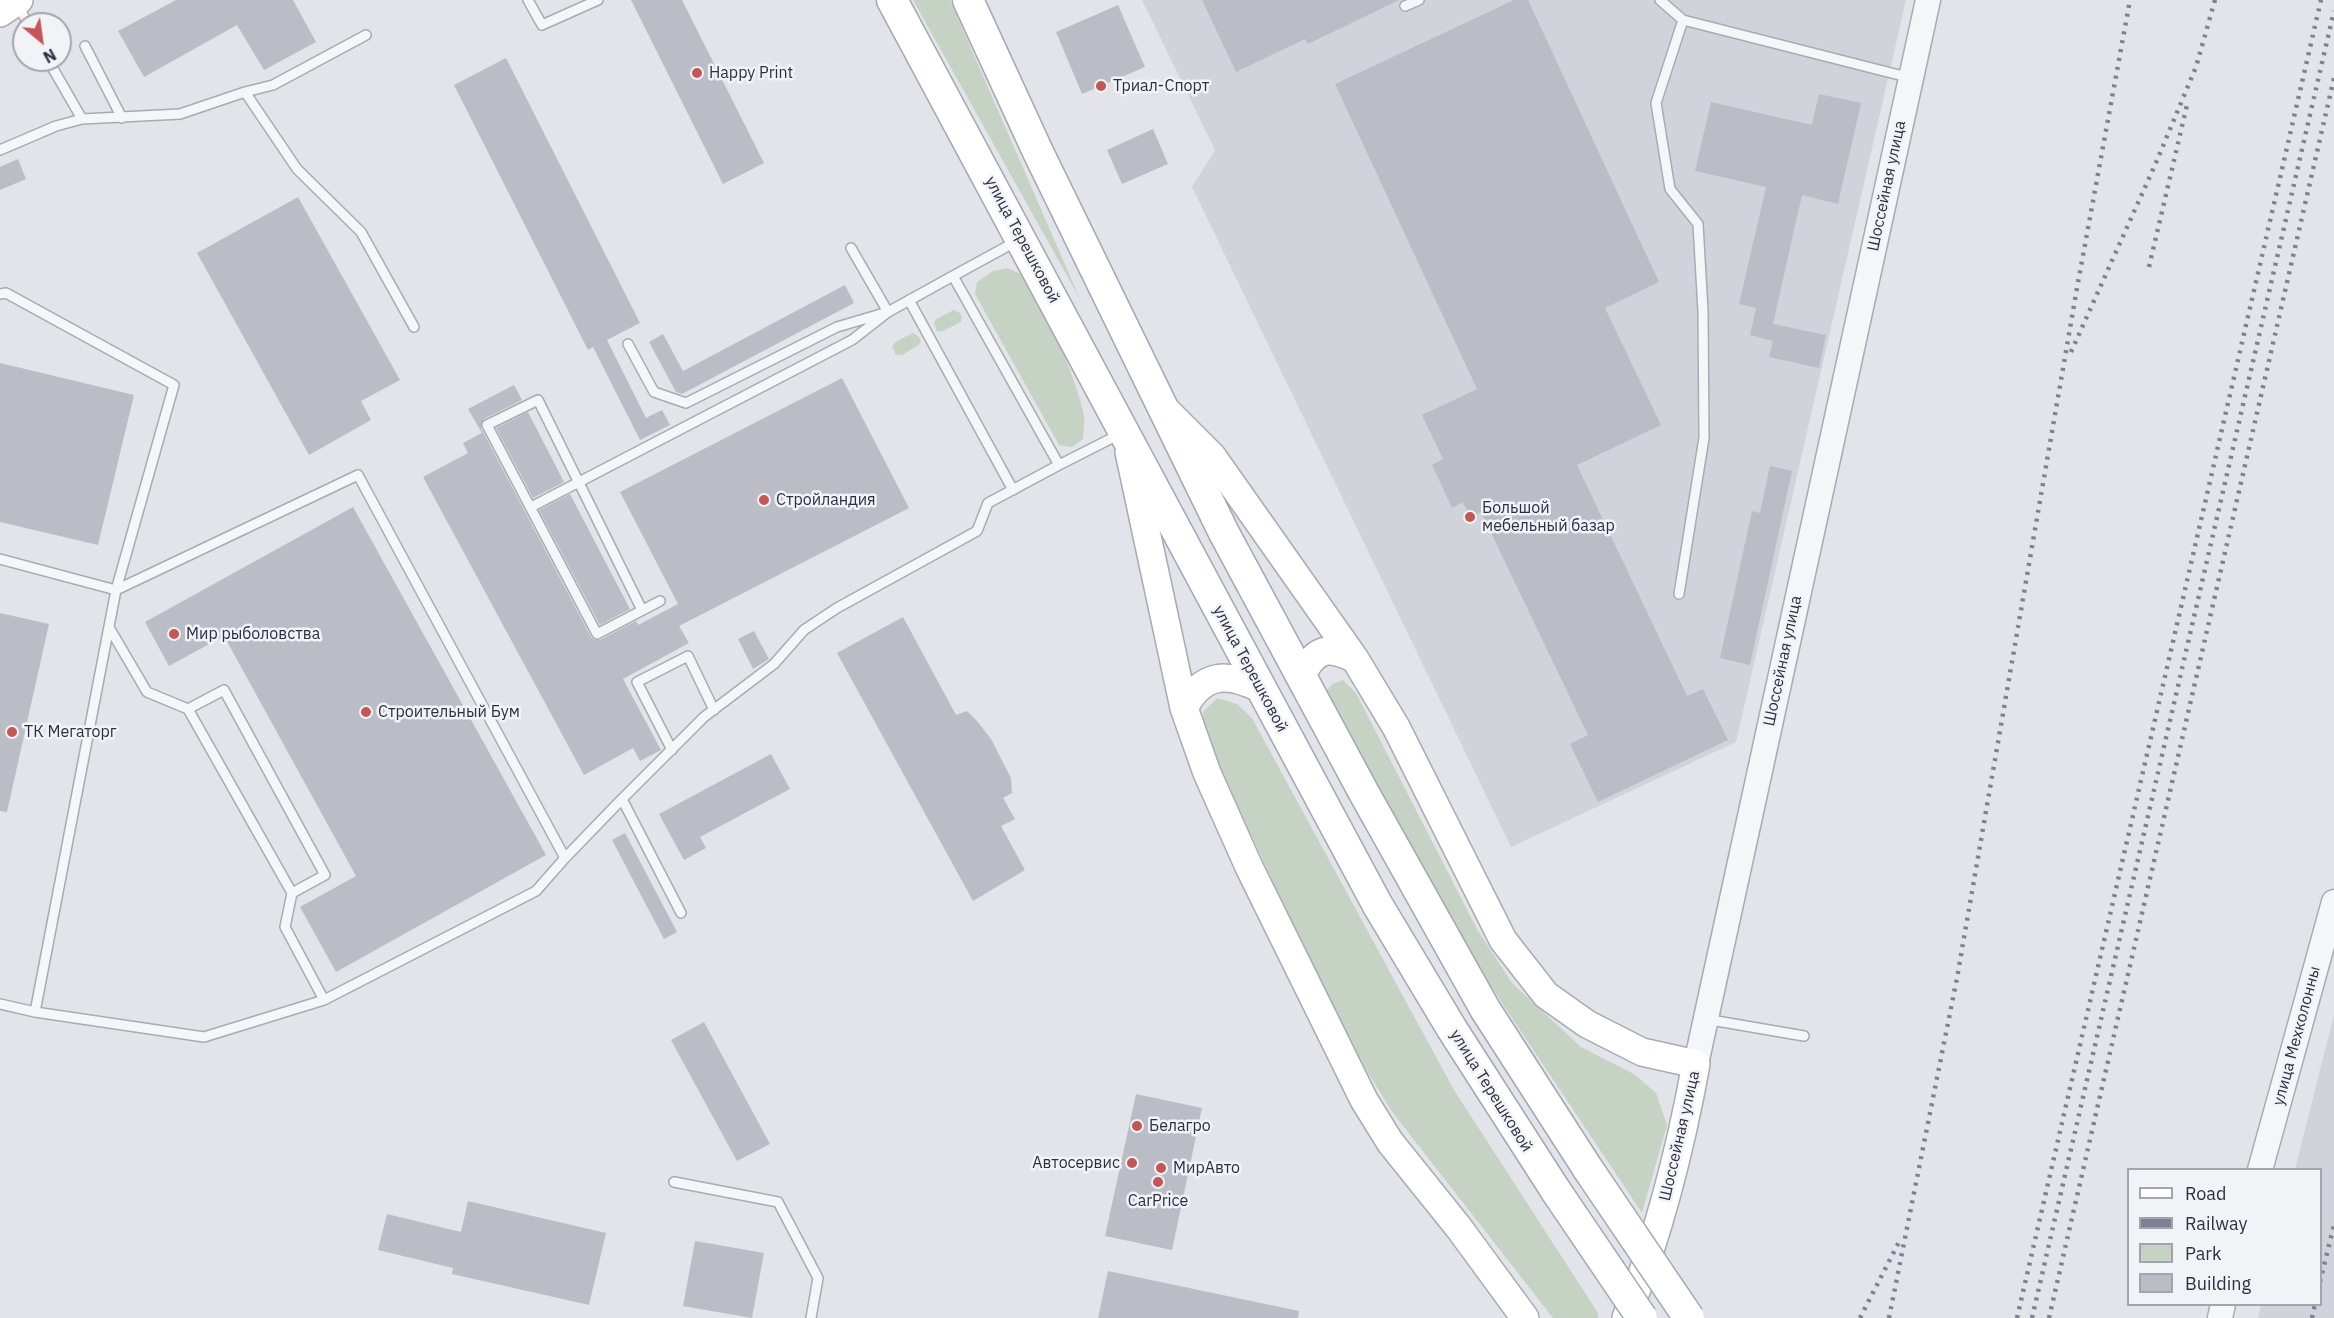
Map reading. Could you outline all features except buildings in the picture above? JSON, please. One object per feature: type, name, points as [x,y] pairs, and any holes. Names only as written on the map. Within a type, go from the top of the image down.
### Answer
[{"type":"main road","name":"улица Терешковой","points":[[892,0],[1022,238],[1377,904],[1452,1029],[1556,1191],[1642,1318]]},
{"type":"main road","points":[[968,0],[1038,152],[1224,533],[1364,794],[1485,1009],[1588,1169],[1689,1318]]},
{"type":"main road","points":[[1093,374],[1136,351]]},
{"type":"main road","points":[[1165,410],[1212,456],[1355,659],[1396,727],[1503,940],[1525,970],[1546,994],[1587,1024],[1642,1052],[1696,1064]]},
{"type":"main road","points":[[1124,432],[1184,708],[1207,773],[1249,867],[1364,1100],[1390,1142],[1459,1228],[1525,1318]]},
{"type":"main road","points":[[1302,675],[1314,657],[1325,651],[1337,650],[1355,659]]},
{"type":"main road","points":[[1184,708],[1191,695],[1212,680],[1227,677],[1243,679],[1261,689]]},
{"type":"main road","name":"Шоссейная улица","points":[[1626,1318],[1644,1273],[1661,1219],[1681,1144],[1696,1064]]},
{"type":"street","name":"Шоссейная улица","points":[[1696,1064],[1928,0]]},
{"type":"street","name":"улица Мехколонны","points":[[2261,1168],[2334,902]]},
{"type":"lane","points":[[528,0],[542,25],[598,0]]},
{"type":"lane","points":[[1405,6],[1419,0]]},
{"type":"lane","points":[[1660,0],[1683,20],[1911,78]]},
{"type":"lane","points":[[1679,594],[1704,438],[1703,310],[1698,225],[1670,189],[1656,103],[1683,20]]},
{"type":"lane","points":[[0,150],[56,126],[82,119],[180,114],[273,85],[366,35]]},
{"type":"lane","points":[[85,46],[122,118]]},
{"type":"lane","points":[[55,72],[82,119]]},
{"type":"lane","points":[[245,92],[297,169],[361,232],[414,327]]},
{"type":"lane","points":[[531,507],[852,340],[888,312],[1022,238]]},
{"type":"lane","points":[[851,248],[888,312]]},
{"type":"lane","points":[[953,276],[1059,465]]},
{"type":"lane","points":[[0,294],[6,293],[174,385],[116,590],[35,1012]]},
{"type":"lane","points":[[909,300],[1013,490]]},
{"type":"lane","points":[[628,344],[654,392],[686,403],[837,327],[888,312]]},
{"type":"lane","points":[[642,610],[538,400],[487,425],[597,634],[660,601]]},
{"type":"lane","points":[[0,1004],[35,1012],[204,1037],[324,1000],[536,891],[565,858],[672,750],[714,710],[774,664],[804,630],[837,608],[977,531],[988,503],[1124,432]]},
{"type":"lane","points":[[0,559],[116,590],[358,475],[565,858]]},
{"type":"lane","points":[[110,629],[147,692],[188,709],[292,893],[285,927],[324,1000]]},
{"type":"lane","points":[[672,750],[637,682],[688,656],[714,710]]},
{"type":"lane","points":[[188,709],[224,690],[325,874],[292,893]]},
{"type":"lane","points":[[622,800],[681,913]]},
{"type":"lane","points":[[1705,1019],[1804,1036]]},
{"type":"lane","points":[[674,1182],[778,1202],[818,1278],[811,1318]]},
{"type":"shaded area","points":[[1142,0],[1906,0],[1736,742],[1511,847],[1192,187],[1215,150]]},
{"type":"shaded area","points":[[2334,1015],[2334,1318],[2258,1318],[2261,1306],[2322,1306],[2322,1168],[2295,1168]]},
{"type":"green space","points":[[913,0],[950,0],[1080,299]]},
{"type":"green space","points":[[1008,268],[1020,274],[1029,283],[1058,340],[1075,385],[1084,416],[1084,425],[1083,439],[1072,447],[1059,445],[975,294],[977,282],[993,271]]},
{"type":"green space","points":[[954,310],[960,313],[961,322],[937,332],[934,323],[936,319]]},
{"type":"green space","points":[[913,333],[921,341],[919,345],[902,355],[896,355],[892,347],[895,342]]},
{"type":"green space","points":[[1343,680],[1356,693],[1477,929],[1512,983],[1581,1047],[1634,1074],[1656,1093],[1667,1125],[1642,1213],[1450,925],[1326,691],[1332,684]]},
{"type":"green space","points":[[1217,698],[1237,704],[1252,718],[1454,1090],[1598,1313],[1598,1318],[1553,1318],[1393,1113],[1345,1036],[1205,736],[1203,712]]},
{"type":"railway","points":[[1889,1318],[1957,978],[2077,288],[2130,0]]},
{"type":"railway","points":[[2071,352],[2155,165],[2196,67],[2215,0]]},
{"type":"railway","points":[[2017,1318],[2321,0]]},
{"type":"railway","points":[[2032,1318],[2334,11]]},
{"type":"railway","points":[[2049,1318],[2334,78]]},
{"type":"railway","points":[[2149,267],[2187,105]]},
{"type":"railway","points":[[2322,1274],[2334,1225]]},
{"type":"railway","points":[[1860,1318],[1900,1240]]},
{"type":"railway","points":[[2312,1318],[2315,1306]]},
{"type":"place","name":"Happy Print","points":[[697,73]]},
{"type":"place","name":"Триал-Спорт","points":[[1101,86]]},
{"type":"place","name":"Стройландия","points":[[764,500]]},
{"type":"place","name":"Большой мебельный базар","points":[[1470,517]]},
{"type":"place","name":"Мир рыболовства","points":[[174,634]]},
{"type":"place","name":"Строительный Бум","points":[[366,712]]},
{"type":"place","name":"ТК Мегаторг","points":[[12,732]]},
{"type":"place","name":"Белагро","points":[[1137,1126]]},
{"type":"place","name":"Автосервис","points":[[1132,1163]]},
{"type":"place","name":"МирАвто","points":[[1161,1168]]},
{"type":"place","name":"CarPrice","points":[[1158,1182]]}]
